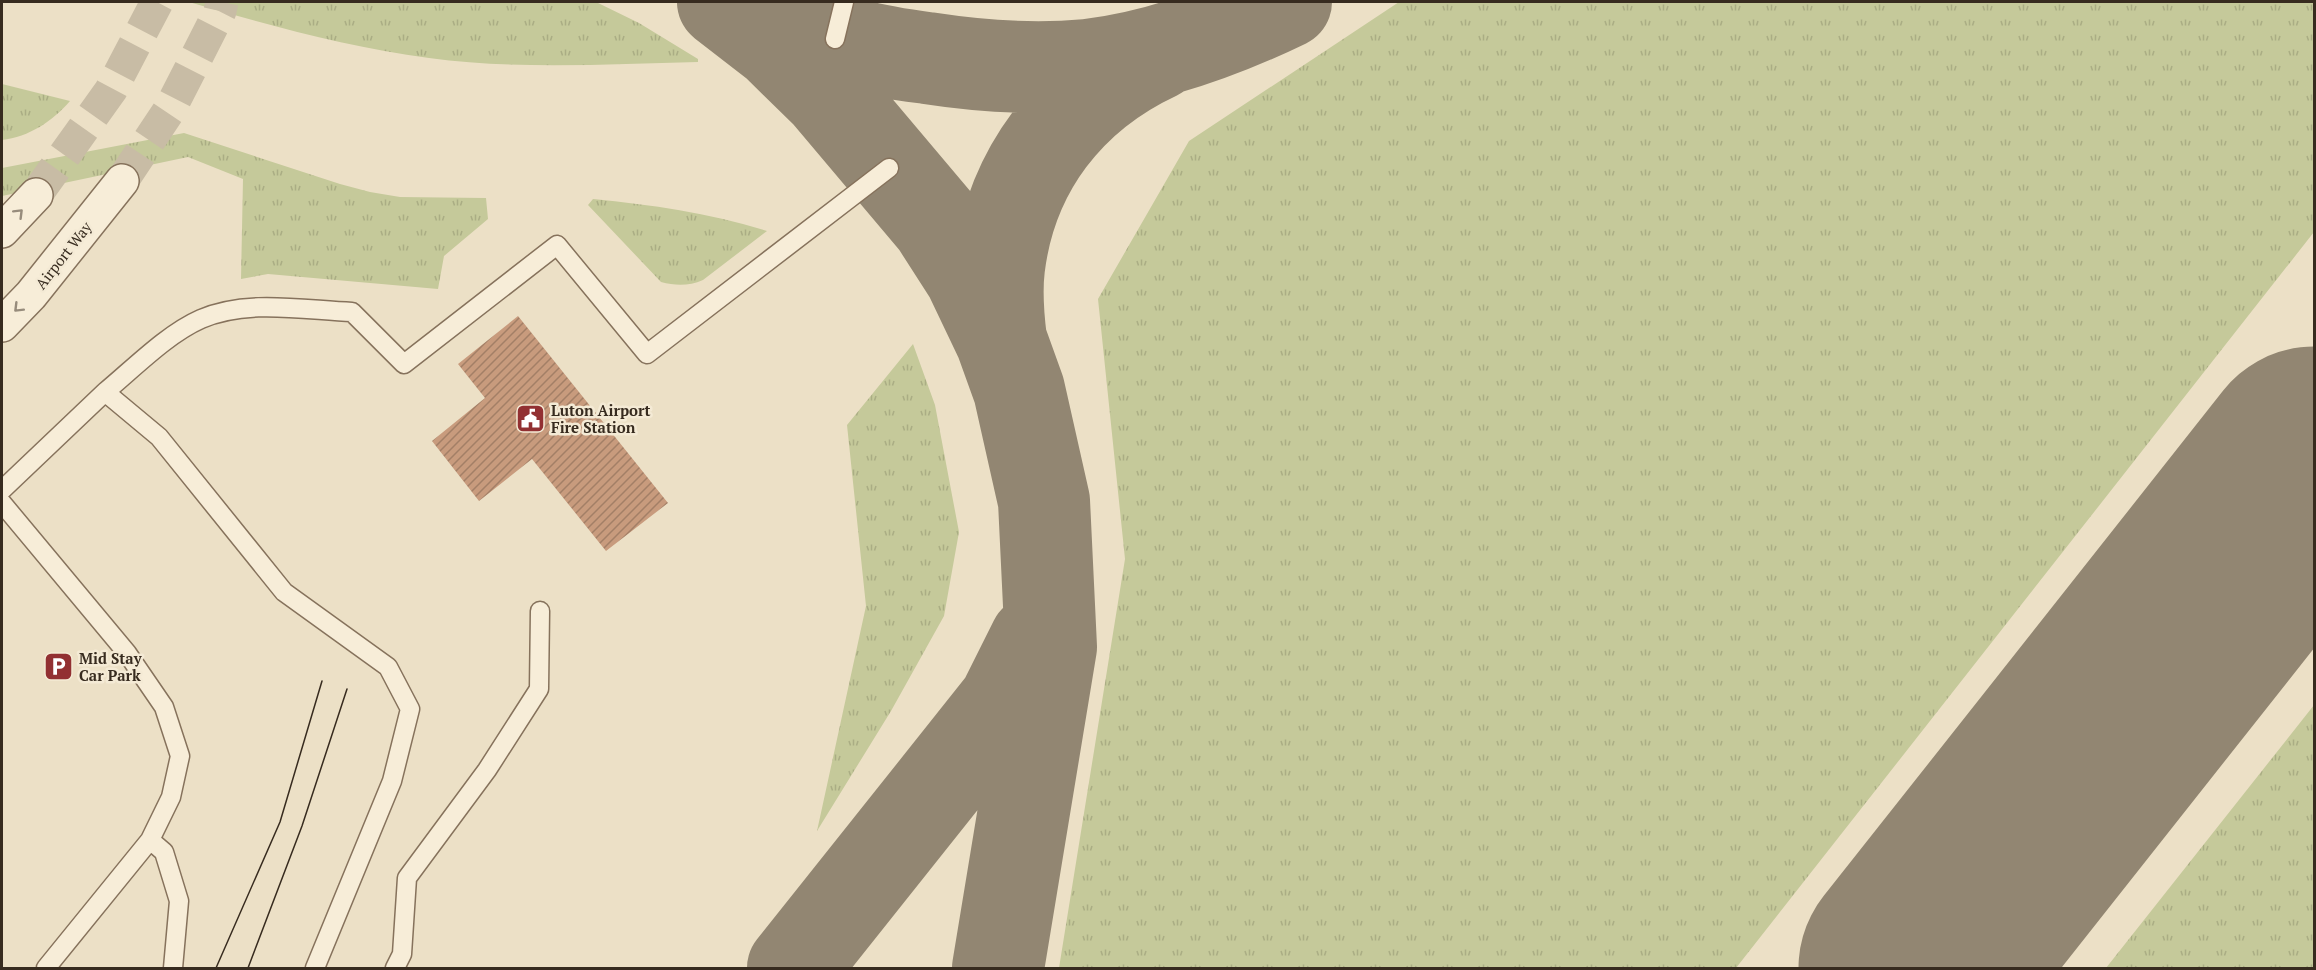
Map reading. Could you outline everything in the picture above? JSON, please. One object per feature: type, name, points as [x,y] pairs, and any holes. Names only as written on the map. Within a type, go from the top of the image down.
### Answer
[{"type":"street","name":"Airport Way","points":[[2,325],[31,295],[122,181]]},
{"type":"street","points":[[2,231],[36,195]]},
{"type":"lane","points":[[835,39],[844,2]]},
{"type":"lane","points":[[2,490],[105,392],[168,340],[200,319],[261,307],[352,312],[404,364],[557,245],[647,354],[889,168]]},
{"type":"lane","points":[[105,392],[159,437],[284,592],[388,667],[410,709],[392,781],[315,969]]},
{"type":"lane","points":[[2,503],[127,653],[165,707],[180,756],[171,797],[150,840],[46,969]]},
{"type":"lane","points":[[395,969],[402,954],[407,878],[487,770],[539,689],[540,611]]},
{"type":"lane","points":[[150,840],[164,852],[179,901],[173,969]]},
{"type":"green space","points":[[189,2],[596,2],[639,23],[698,59],[698,62],[529,65],[462,62],[338,42]]},
{"type":"green space","points":[[1399,2],[2314,2],[2314,232],[1736,968],[1059,968],[1125,559],[1098,299],[1189,141]]},
{"type":"green space","points":[[2,84],[70,101],[40,127],[31,132],[2,140]]},
{"type":"green space","points":[[184,133],[370,192],[400,197],[486,198],[488,219],[444,256],[438,289],[268,274],[241,279],[243,179],[188,157],[2,196],[2,168]]},
{"type":"green space","points":[[593,199],[681,210],[767,231],[703,280],[677,285],[661,282],[588,205]]},
{"type":"green space","points":[[913,344],[935,405],[959,532],[944,616],[891,711],[817,831],[866,606],[847,425]]},
{"type":"green space","points":[[2314,705],[2314,968],[2106,968]]},
{"type":"building","name":"Luton Airport Fire Station","points":[[518,316],[668,503],[606,551],[532,459],[479,501],[432,441],[485,398],[458,364]]},
{"type":"taxiway","points":[[723,2],[776,43],[828,94],[936,222],[970,275],[1001,340],[1019,390],[1044,501],[1051,647],[998,968]]},
{"type":"taxiway","points":[[754,5],[804,27],[880,51],[966,63],[1047,67],[1087,65],[1164,49],[1214,33],[1286,2]]},
{"type":"taxiway","points":[[1001,340],[998,304],[999,267],[1016,199],[1031,168],[1072,114],[1097,91],[1125,71],[1157,54]]},
{"type":"taxiway","points":[[793,968],[1004,703],[1035,641]]},
{"type":"runway","points":[[1914,968],[2314,462]]},
{"type":"tunnel","points":[[36,195],[111,90],[157,2]]},
{"type":"tunnel","points":[[122,181],[170,109],[220,11],[222,2]]},
{"type":"tram line","points":[[216,968],[280,822],[322,681]]},
{"type":"tram line","points":[[248,968],[302,826],[347,689]]},
{"type":"place","name":"Luton Airport Fire Station","points":[[530,419]]},
{"type":"place","name":"Mid Stay Car Park","points":[[58,667]]}]
